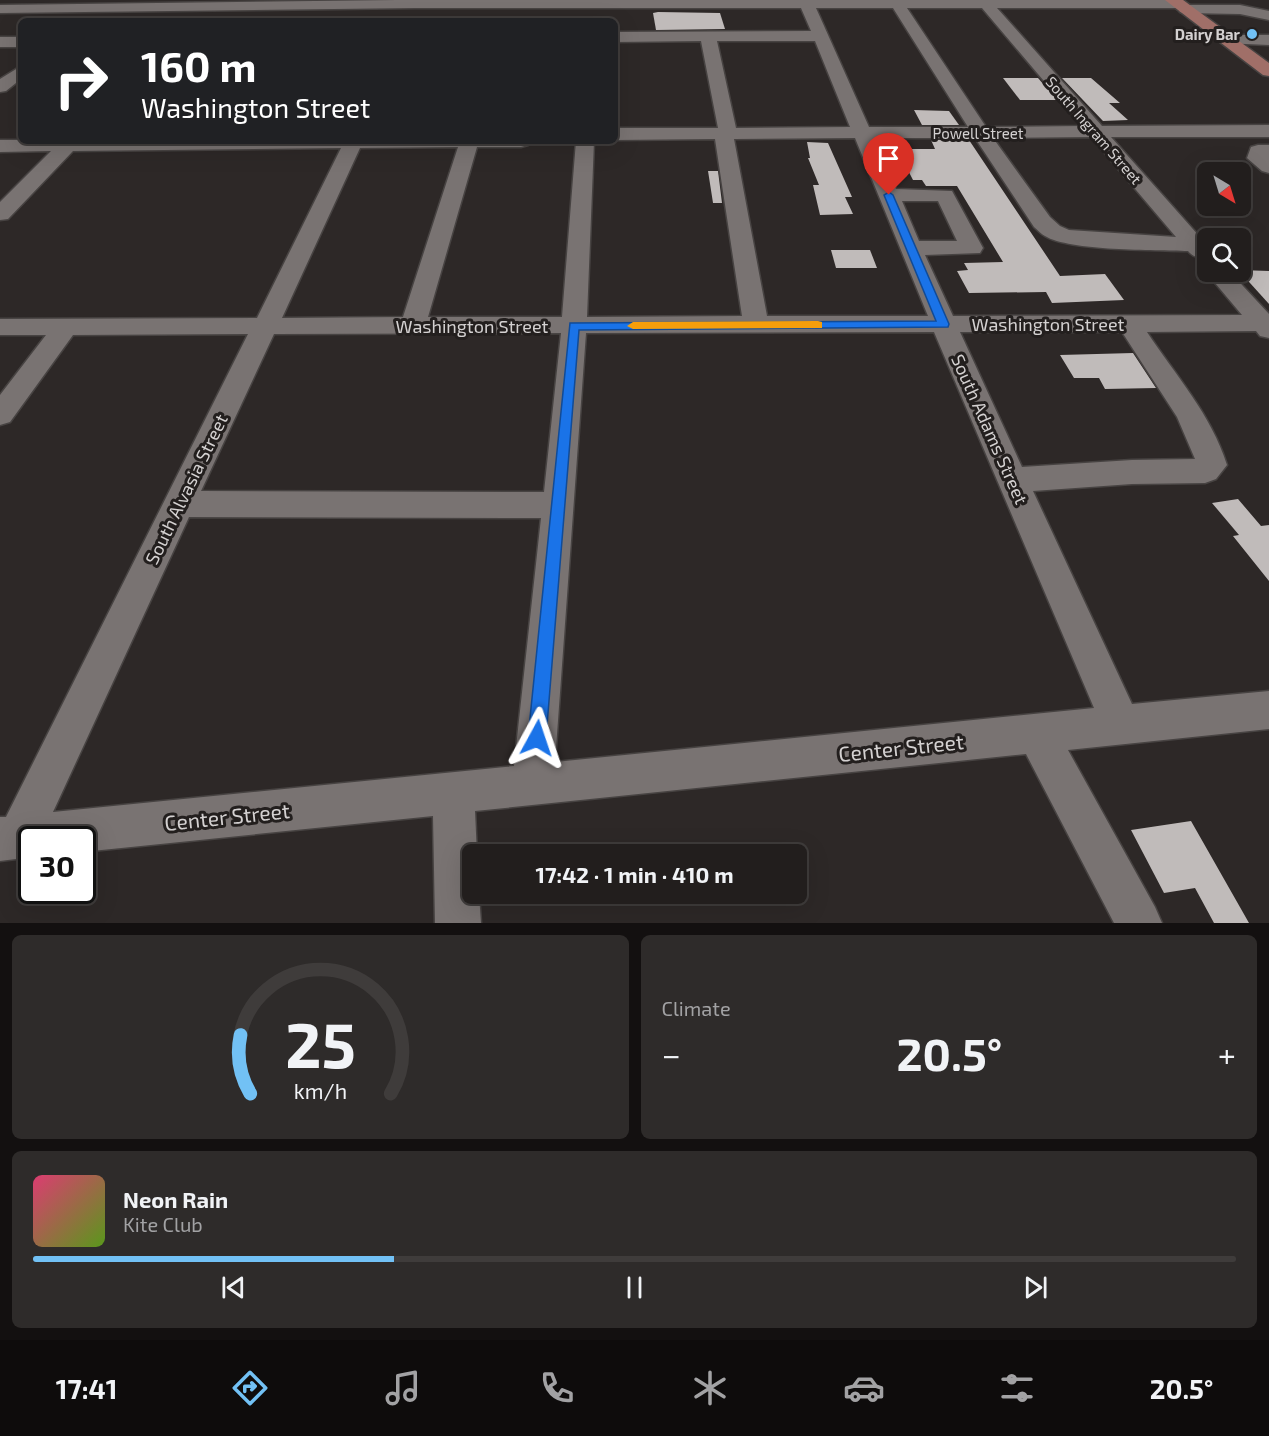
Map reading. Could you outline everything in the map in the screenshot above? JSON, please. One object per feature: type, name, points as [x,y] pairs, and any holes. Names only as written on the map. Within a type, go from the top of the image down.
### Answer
[{"type":"main road","points":[[1179,4],[1269,71]]},
{"type":"street","points":[[0,9],[143,3],[212,5],[632,2],[1179,4],[1259,12],[1268,27]]},
{"type":"street","name":"South Adams Street","points":[[806,2],[944,324],[1121,725]]},
{"type":"street","name":"South Ingram Street","points":[[983,2],[1197,247]]},
{"type":"street","points":[[416,18],[419,3]]},
{"type":"street","points":[[591,18],[592,4]]},
{"type":"street","points":[[897,4],[981,134],[1042,222],[1052,231],[1064,236],[1085,239],[1197,252]]},
{"type":"street","points":[[199,18],[212,5]]},
{"type":"street","points":[[1204,23],[1252,20],[1268,27]]},
{"type":"street","points":[[1204,23],[1268,27]]},
{"type":"street","points":[[1233,44],[1268,27]]},
{"type":"street","points":[[618,37],[820,36]]},
{"type":"street","points":[[708,37],[726,134],[756,325]]},
{"type":"street","points":[[0,42],[18,42]]},
{"type":"street","points":[[1233,44],[1269,48]]},
{"type":"street","points":[[0,87],[18,73]]},
{"type":"street","name":"Powell Street","points":[[618,134],[1269,131]]},
{"type":"street","points":[[0,146],[47,144]]},
{"type":"street","points":[[0,214],[69,144]]},
{"type":"street","name":"South Alvasia Street","points":[[9,838],[268,325],[353,144]]},
{"type":"street","points":[[412,326],[468,144]]},
{"type":"street","points":[[533,785],[574,326],[585,144]]},
{"type":"street","points":[[1269,151],[1258,151],[1257,158],[1269,167]]},
{"type":"street","points":[[889,195],[945,195],[972,248],[911,248]]},
{"type":"street","points":[[1227,282],[1267,326]]},
{"type":"street","name":"Washington Street","points":[[0,327],[944,324],[1267,326]]},
{"type":"street","points":[[1012,480],[1132,472],[1205,471],[1212,465],[1209,450],[1198,429],[1130,324]]},
{"type":"street","points":[[0,415],[66,327]]},
{"type":"street","points":[[178,504],[558,505]]},
{"type":"street","name":"Center Street","points":[[9,838],[1269,710]]},
{"type":"street","points":[[1037,734],[1139,923]]},
{"type":"street","points":[[453,793],[458,923]]},
{"type":"building","points":[[653,13],[720,13],[725,29],[656,30]]},
{"type":"building","points":[[1003,78],[1038,78],[1057,100],[1020,100]]},
{"type":"building","points":[[1062,78],[1091,78],[1120,103],[1109,103],[1128,120],[1103,121]]},
{"type":"building","points":[[914,110],[949,111],[959,125],[922,125]]},
{"type":"building","points":[[931,140],[969,140],[1060,276],[1105,274],[1124,300],[1052,303],[1046,292],[969,293],[957,271],[968,270],[964,263],[1003,262],[957,186],[926,186],[922,180],[913,180],[897,149],[935,149]]},
{"type":"building","points":[[807,142],[828,143],[852,197],[845,197],[853,214],[820,215],[813,185],[819,185],[808,158],[810,158]]},
{"type":"building","points":[[708,171],[718,171],[722,203],[713,203]]},
{"type":"building","points":[[831,250],[870,250],[877,268],[836,268]]},
{"type":"building","points":[[1251,270],[1269,271],[1269,304],[1249,282],[1251,282]]},
{"type":"building","points":[[1133,353],[1156,388],[1105,389],[1099,378],[1074,378],[1060,355]]},
{"type":"building","points":[[1238,499],[1261,526],[1269,525],[1269,581],[1233,536],[1239,535],[1212,503]]},
{"type":"building","points":[[1191,821],[1249,923],[1214,923],[1195,888],[1164,893],[1131,830]]},
{"type":"slow traffic","points":[[633,326],[818,325]]},
{"type":"place","name":"Dairy Bar","points":[[1252,34]]},
{"type":"route","points":[[537,738],[574,326],[944,324],[889,195]]}]
